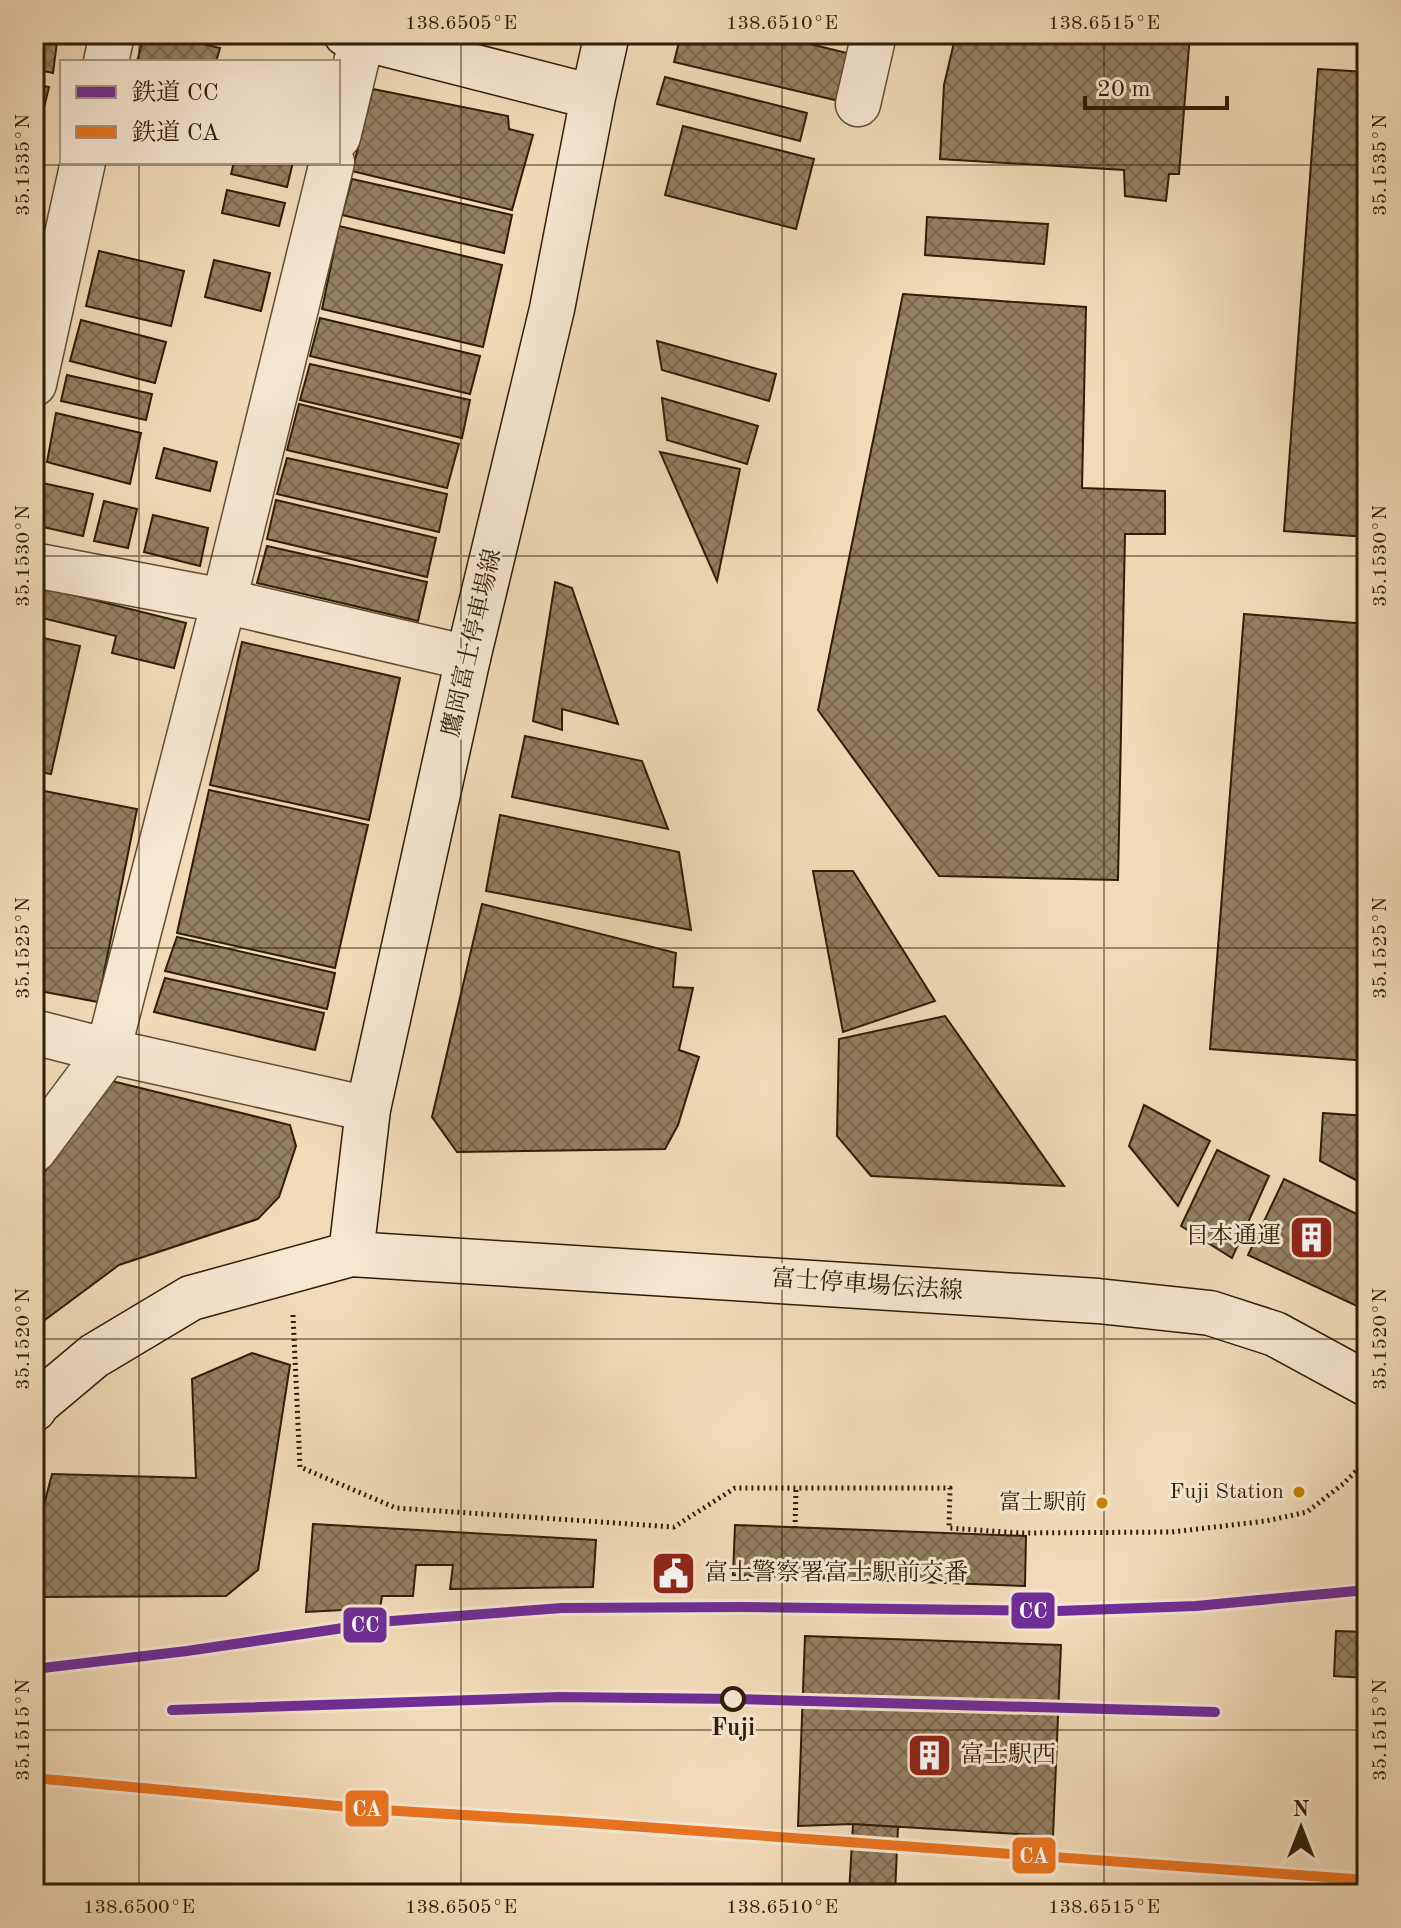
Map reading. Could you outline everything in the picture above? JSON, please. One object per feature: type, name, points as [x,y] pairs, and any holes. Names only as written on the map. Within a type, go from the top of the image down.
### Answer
[{"type":"main road","points":[[106,60],[112,34]]},
{"type":"main road","name":"鷹岡富士停車場線","points":[[351,1254],[368,1109],[468,658],[552,309],[607,34]]},
{"type":"main road","points":[[858,104],[874,34]]},
{"type":"main road","points":[[340,126],[357,35],[593,97]]},
{"type":"main road","points":[[34,384],[83,164]]},
{"type":"main road","points":[[34,1150],[108,1051],[224,601],[332,164]]},
{"type":"main road","points":[[34,565],[224,601],[468,658]]},
{"type":"main road","points":[[34,1032],[368,1109]]},
{"type":"main road","name":"富士停車場伝法線","points":[[34,1409],[94,1356],[191,1298],[351,1254],[1098,1301],[1210,1313],[1275,1334],[1367,1384]]},
{"type":"path","points":[[290,1270],[300,1467],[396,1508],[674,1527],[735,1488],[950,1488],[949,1528],[1020,1533],[1172,1532],[1266,1521],[1307,1512],[1343,1484],[1367,1460]]},
{"type":"path","points":[[795,1528],[796,1488]]},
{"type":"building","points":[[34,34],[73,34],[71,41],[57,42],[53,73],[34,69]]},
{"type":"building","points":[[144,34],[160,34],[220,48],[217,60],[138,60]]},
{"type":"building","points":[[681,34],[769,34],[851,54],[839,101],[674,62]]},
{"type":"building","points":[[956,34],[1190,34],[1179,174],[1169,174],[1166,201],[1125,196],[1124,170],[940,159],[944,85]]},
{"type":"building","points":[[1318,69],[1366,72],[1367,537],[1284,531]]},
{"type":"building","points":[[665,77],[807,113],[800,141],[657,104]]},
{"type":"building","points":[[34,84],[49,87],[42,116],[34,115]]},
{"type":"building","points":[[373,89],[508,116],[509,129],[533,135],[512,210],[352,171]]},
{"type":"building","points":[[683,126],[814,159],[796,229],[665,195]]},
{"type":"building","points":[[234,164],[293,164],[287,187],[231,174]]},
{"type":"building","points":[[352,179],[512,215],[504,253],[342,215]]},
{"type":"building","points":[[227,190],[285,203],[279,226],[222,213]]},
{"type":"building","points":[[927,217],[1048,224],[1044,264],[925,255]]},
{"type":"building","points":[[339,226],[502,265],[483,347],[322,309]]},
{"type":"building","points":[[99,251],[184,271],[171,326],[86,306]]},
{"type":"building","points":[[214,260],[270,273],[261,311],[205,297]]},
{"type":"building","points":[[903,294],[1086,307],[1082,488],[1165,491],[1165,534],[1125,534],[1118,880],[939,876],[818,710]]},
{"type":"building","points":[[320,318],[480,356],[470,394],[310,356]]},
{"type":"building","points":[[81,320],[166,342],[155,383],[70,361]]},
{"type":"building","points":[[657,341],[776,374],[769,401],[662,370]]},
{"type":"building","points":[[310,364],[470,400],[462,438],[300,400]]},
{"type":"building","points":[[67,375],[152,394],[146,420],[61,401]]},
{"type":"building","points":[[662,398],[758,426],[747,464],[667,440]]},
{"type":"building","points":[[299,404],[459,444],[447,488],[287,450]]},
{"type":"building","points":[[56,413],[141,433],[130,484],[47,462]]},
{"type":"building","points":[[164,448],[217,462],[210,491],[156,478]]},
{"type":"building","points":[[660,452],[740,469],[717,581]]},
{"type":"building","points":[[287,458],[447,494],[439,532],[277,494]]},
{"type":"building","points":[[38,482],[93,494],[83,536],[34,525]]},
{"type":"building","points":[[276,500],[436,538],[427,577],[267,539]]},
{"type":"building","points":[[104,501],[137,509],[128,548],[94,541]]},
{"type":"building","points":[[153,515],[208,528],[200,566],[144,552]]},
{"type":"building","points":[[267,546],[427,582],[418,621],[257,583]]},
{"type":"building","points":[[555,582],[572,588],[618,724],[562,709],[562,730],[533,721]]},
{"type":"building","points":[[34,585],[186,623],[174,668],[112,653],[116,636],[34,616]]},
{"type":"building","points":[[1244,614],[1367,624],[1367,1061],[1210,1049]]},
{"type":"building","points":[[34,636],[80,646],[51,774],[34,771]]},
{"type":"building","points":[[242,642],[400,678],[369,820],[210,785]]},
{"type":"building","points":[[525,736],[642,761],[668,829],[512,797]]},
{"type":"building","points":[[34,789],[137,809],[98,1002],[34,990]]},
{"type":"building","points":[[209,790],[368,825],[335,968],[177,933]]},
{"type":"building","points":[[500,815],[679,852],[691,930],[486,891]]},
{"type":"building","points":[[813,871],[853,871],[935,1001],[843,1032]]},
{"type":"building","points":[[482,904],[676,953],[673,987],[693,988],[679,1050],[699,1057],[678,1125],[665,1149],[457,1152],[432,1117]]},
{"type":"building","points":[[177,937],[335,973],[327,1009],[165,971]]},
{"type":"building","points":[[165,978],[324,1013],[315,1050],[154,1012]]},
{"type":"building","points":[[945,1016],[1064,1186],[871,1176],[837,1136],[839,1039]]},
{"type":"building","points":[[112,1081],[290,1125],[296,1146],[279,1197],[258,1219],[119,1265],[34,1328],[34,1186]]},
{"type":"building","points":[[1144,1105],[1210,1141],[1178,1206],[1129,1146]]},
{"type":"building","points":[[1323,1113],[1367,1116],[1367,1186],[1320,1161]]},
{"type":"building","points":[[1217,1150],[1269,1176],[1232,1258],[1181,1226]]},
{"type":"building","name":"日本通運","points":[[1284,1179],[1367,1219],[1367,1293],[1361,1308],[1248,1255]]},
{"type":"building","points":[[252,1353],[290,1365],[258,1570],[226,1596],[34,1597],[34,1544],[52,1474],[196,1478],[192,1379]]},
{"type":"building","points":[[313,1524],[596,1540],[593,1587],[450,1589],[453,1565],[416,1565],[413,1596],[382,1596],[380,1608],[306,1612]]},
{"type":"building","points":[[735,1525],[1026,1536],[1025,1586],[733,1575]]},
{"type":"building","points":[[1336,1631],[1367,1632],[1367,1678],[1334,1676]]},
{"type":"building","name":"富士駅西","points":[[805,1636],[1061,1645],[1053,1836],[853,1824],[798,1826]]},
{"type":"building","points":[[853,1824],[898,1827],[895,1894],[849,1894]]},
{"type":"rail line","name":"CC","points":[[34,1669],[187,1651],[391,1621],[562,1608],[1058,1611],[1196,1606],[1367,1590]]},
{"type":"rail line","name":"CC","points":[[172,1710],[560,1697],[1215,1712]]},
{"type":"rail line","name":"CA","points":[[34,1778],[382,1810],[1367,1880]]},
{"type":"place","name":"日本通運","points":[[1312,1237]]},
{"type":"place","name":"Fuji Station","points":[[1299,1492]]},
{"type":"place","name":"富士駅前","points":[[1102,1503]]},
{"type":"place","name":"富士警察署富士駅前交番","points":[[673,1574]]},
{"type":"place","name":"Fuji","points":[[733,1699]]},
{"type":"place","name":"富士駅西","points":[[929,1756]]}]
